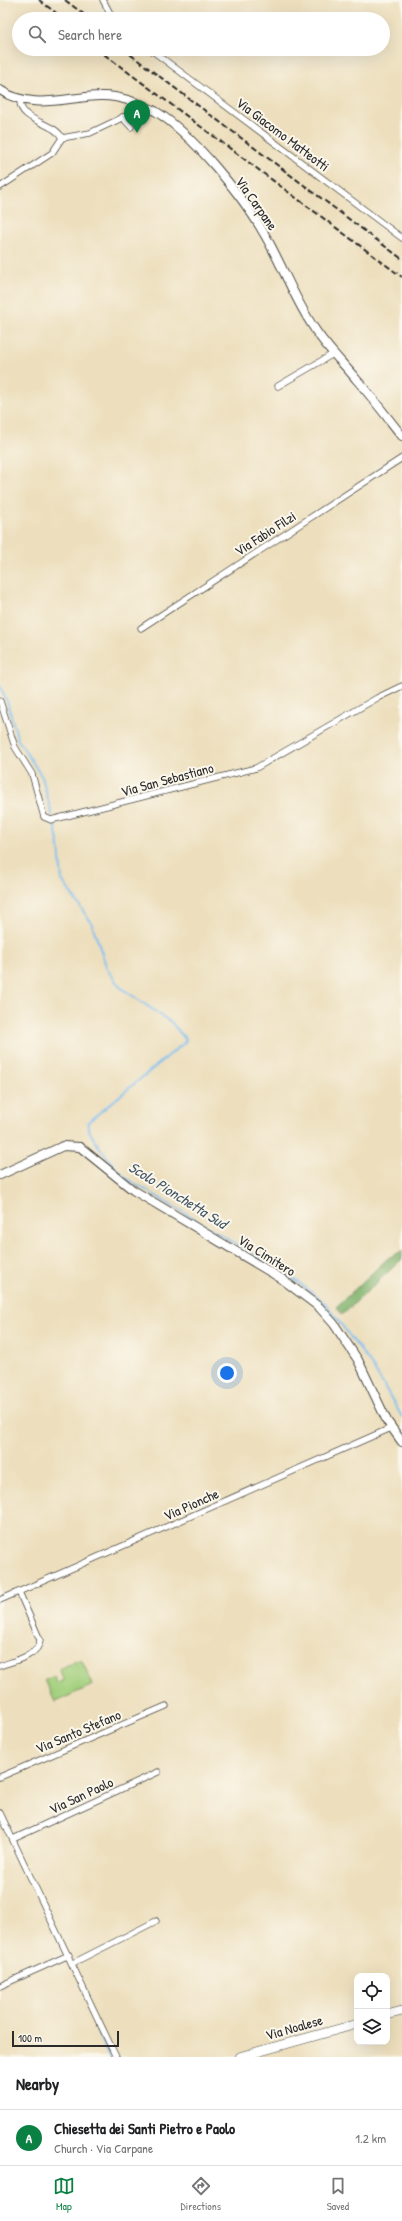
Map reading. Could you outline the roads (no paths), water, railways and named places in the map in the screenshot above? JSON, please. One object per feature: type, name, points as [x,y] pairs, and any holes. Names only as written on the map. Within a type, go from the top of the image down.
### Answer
[{"type":"main road","points":[[390,2014],[402,2011]]},
{"type":"main road","name":"Via Noalese","points":[[239,2057],[354,2025]]},
{"type":"street","points":[[103,0],[109,12]]},
{"type":"street","name":"Via Giacomo Matteotti","points":[[159,56],[402,238]]},
{"type":"street","name":"Via Carpane","points":[[0,90],[20,100],[49,103],[101,95],[142,105],[165,118],[189,138],[207,158],[259,226],[306,315],[333,354],[402,436]]},
{"type":"street","points":[[20,100],[20,106],[28,115],[57,132],[62,138]]},
{"type":"street","points":[[0,187],[52,153],[62,138],[90,133],[125,116],[131,127]]},
{"type":"street","points":[[278,386],[333,354]]},
{"type":"street","name":"Via Fabio Filzi","points":[[140,628],[402,458]]},
{"type":"street","name":"Via San Sebastiano","points":[[0,700],[15,747],[32,774],[44,817],[51,820],[256,768],[377,698],[402,686]]},
{"type":"street","name":"Via Cimitero","points":[[0,1175],[63,1146],[75,1145],[84,1149],[124,1184],[282,1279],[319,1307],[358,1360],[391,1428],[402,1442]]},
{"type":"street","name":"Via Pionche","points":[[0,1600],[391,1428]]},
{"type":"street","points":[[0,1666],[35,1652],[40,1645],[40,1640],[19,1592]]},
{"type":"street","name":"Via Santo Stefano","points":[[0,1778],[166,1706]]},
{"type":"street","name":"Via San Paolo","points":[[13,1839],[158,1772]]},
{"type":"street","points":[[0,1813],[69,1955],[116,2057]]},
{"type":"street","points":[[72,1963],[156,1921]]},
{"type":"street","points":[[0,1986],[69,1955]]},
{"type":"waterway","name":"Scolo Pionchetta Sud","points":[[0,686],[7,701],[18,740],[42,777],[52,815]]},
{"type":"waterway","name":"Scolo Pionchetta Sud","points":[[55,826],[59,847],[62,880],[92,924],[107,969],[120,987],[172,1023],[186,1040],[88,1122],[88,1127],[91,1134],[109,1160],[126,1178],[293,1278],[325,1303],[373,1367],[402,1417]]},
{"type":"waterway","points":[[97,2032],[109,2057]]},
{"type":"railway","points":[[39,0],[55,12]]},
{"type":"railway","points":[[65,0],[81,12]]},
{"type":"railway","points":[[106,56],[402,277]]},
{"type":"railway","points":[[132,56],[402,259]]},
{"type":"place","name":"Chiesetta dei Santi Pietro e Paolo","points":[[137,133]]}]
